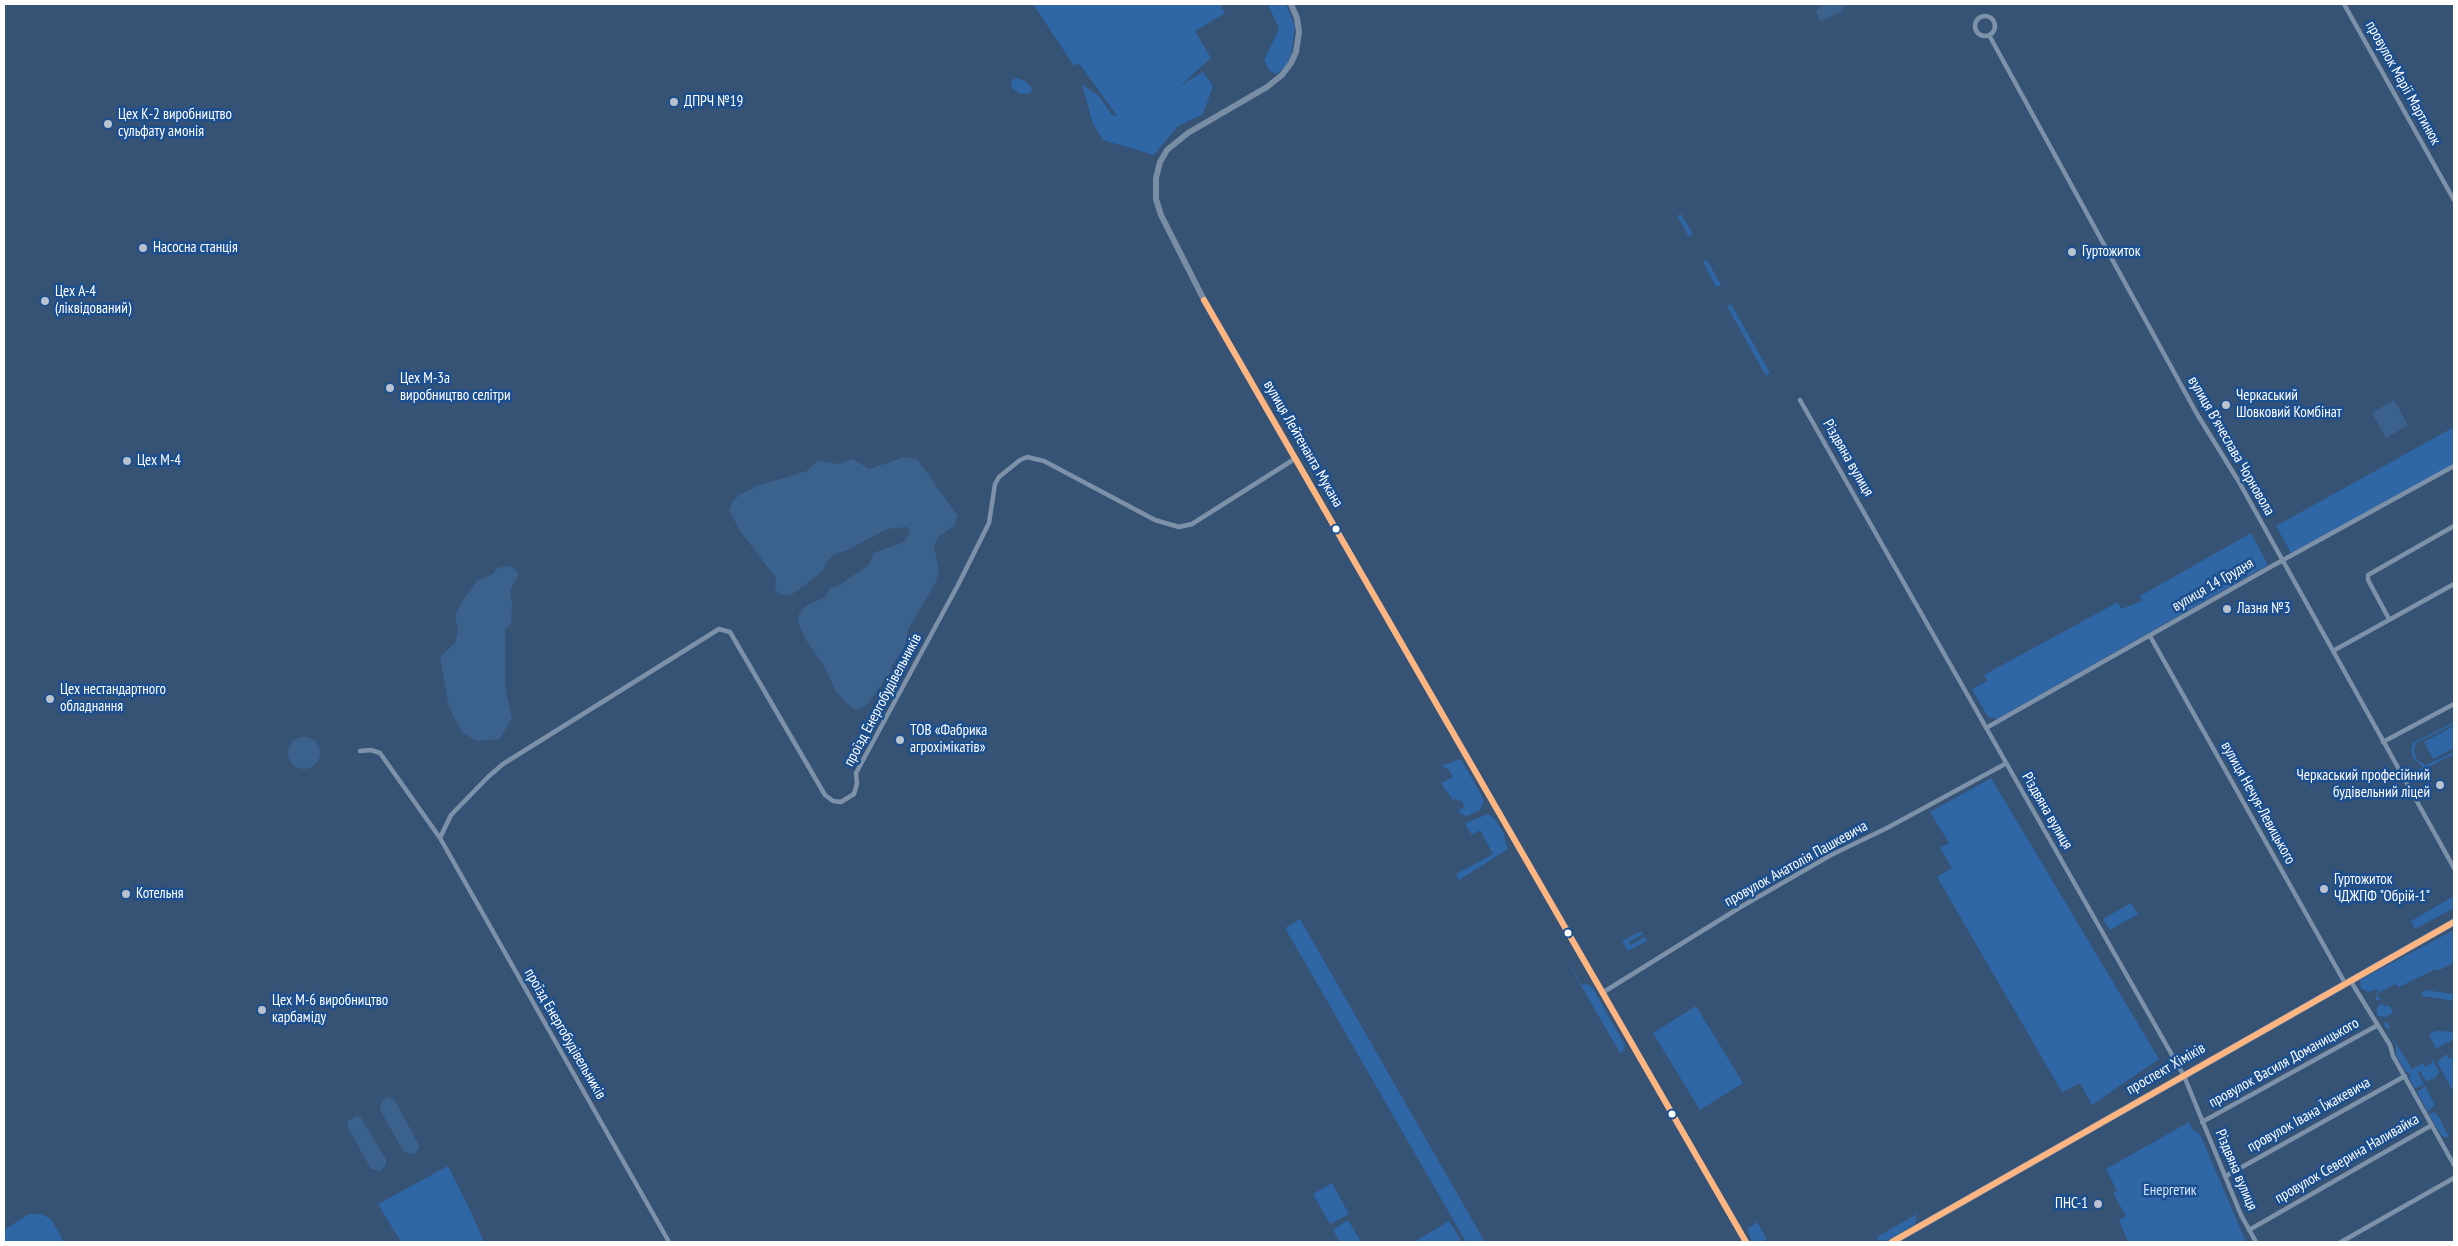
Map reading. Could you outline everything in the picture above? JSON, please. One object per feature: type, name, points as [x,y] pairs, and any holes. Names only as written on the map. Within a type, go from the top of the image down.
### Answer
[{"type":"main road","name":"вулиця Лейтенанта Мукана","points":[[1291,4],[1297,18],[1299,36],[1296,52],[1289,67],[1267,87],[1174,143],[1165,153],[1159,165],[1156,188],[1160,210],[1172,238],[1204,300],[1297,458],[1746,1242]]},
{"type":"main road","name":"проспект Хіміків","points":[[1892,1242],[2454,922]]},
{"type":"street","name":"провулок Марії Мартинюк","points":[[2344,4],[2454,200]]},
{"type":"street","name":"вулиця Вʼячеслава Чорновола","points":[[1981,17],[1988,17],[1994,24],[1994,30],[1989,35],[1980,35],[1976,30],[1976,21],[1981,17]]},
{"type":"street","name":"вулиця Вʼячеслава Чорновола","points":[[1989,35],[2197,414],[2282,561],[2454,868]]},
{"type":"street","name":"Різдвяна вулиця","points":[[1800,400],[2005,764],[2184,1076],[2202,1122],[2256,1242]]},
{"type":"street","name":"проїзд Енергобудівельників","points":[[440,838],[451,815],[503,764],[719,629],[730,632],[825,795],[833,801],[841,802],[854,794],[857,784],[856,773],[958,585],[989,523],[995,484],[999,477],[1020,460],[1027,457],[1044,461],[1155,520],[1179,527],[1192,524],[1297,458]]},
{"type":"street","name":"вулиця 14 Грудня","points":[[1986,728],[2454,466]]},
{"type":"street","points":[[2389,619],[2368,580],[2368,575],[2454,526]]},
{"type":"street","points":[[2333,652],[2454,584]]},
{"type":"street","name":"вулиця Нечуя-Левицького","points":[[2150,636],[2347,982],[2378,1024],[2454,1165]]},
{"type":"street","points":[[2384,742],[2454,704]]},
{"type":"street","name":"проїзд Енергобудівельників","points":[[360,751],[371,750],[380,753],[440,838],[669,1242]]},
{"type":"street","name":"провулок Анатолія Пашкевича","points":[[1602,992],[1738,908],[1831,855],[1887,828],[2005,764]]},
{"type":"street","name":"провулок Василя Доманицького","points":[[2202,1122],[2378,1024]]},
{"type":"street","name":"провулок Івана Їжакевича","points":[[2226,1176],[2405,1076]]},
{"type":"street","name":"провулок Северина Наливайка","points":[[2249,1230],[2432,1126]]},
{"type":"street","points":[[2341,1242],[2454,1178]]},
{"type":"green space","points":[[1033,4],[1220,4],[1225,13],[1195,31],[1211,58],[1180,86],[1203,72],[1213,86],[1203,114],[1178,126],[1154,155],[1103,140],[1093,124],[1082,84],[1099,96],[1112,115],[1117,116],[1079,63],[1074,66]]},
{"type":"green space","points":[[1268,4],[1286,4],[1295,26],[1291,55],[1286,65],[1277,74],[1270,71],[1264,60],[1279,29]]},
{"type":"green space","points":[[1016,78],[1025,81],[1032,88],[1030,93],[1021,94],[1012,88],[1011,81]]},
{"type":"green space","points":[[1681,214],[1693,234],[1689,237],[1677,216]]},
{"type":"green space","points":[[1707,260],[1721,285],[1716,287],[1703,262]]},
{"type":"green space","points":[[1731,304],[1770,373],[1766,376],[1727,306]]},
{"type":"green space","points":[[2454,427],[2454,464],[2291,553],[2276,526]]},
{"type":"green space","points":[[2251,533],[2268,565],[1997,719],[1988,717],[1972,689],[1987,681],[1984,675],[2118,602],[2121,609],[2142,601],[2140,596]]},
{"type":"green space","points":[[2454,722],[2454,724],[2416,743],[2414,751],[2417,760],[2426,765],[2454,752],[2454,754],[2418,772],[2417,770],[2423,767],[2413,758],[2411,751],[2413,743]]},
{"type":"green space","points":[[2454,726],[2454,748],[2433,759],[2424,742]]},
{"type":"green space","points":[[1461,759],[1484,800],[1480,810],[1467,816],[1460,814],[1459,810],[1465,807],[1461,800],[1458,801],[1456,798],[1453,800],[1441,783],[1453,777],[1448,769],[1441,766]]},
{"type":"green space","points":[[1991,778],[2159,1059],[2092,1105],[2080,1083],[2062,1092],[1937,877],[1952,868],[1940,848],[1949,843],[1930,812]]},
{"type":"green space","points":[[1488,814],[1495,819],[1503,832],[1508,849],[1459,880],[1456,874],[1493,854],[1480,830],[1472,835],[1466,826],[1466,823]]},
{"type":"green space","points":[[2454,896],[2454,908],[2415,929],[2411,921]]},
{"type":"green space","points":[[2131,903],[2138,914],[2110,930],[2103,919]]},
{"type":"green space","points":[[1300,919],[1485,1242],[1466,1242],[1285,928]]},
{"type":"green space","points":[[2454,930],[2454,963],[2437,971],[2436,969],[2399,987],[2395,984],[2376,994],[2378,989],[2368,992],[2361,988],[2360,980]]},
{"type":"green space","points":[[1641,931],[1643,934],[1629,942],[1630,945],[1645,937],[1647,941],[1628,951],[1622,941]]},
{"type":"green space","points":[[1564,956],[1582,985],[1588,984],[1593,988],[1625,1046],[1620,1053]]},
{"type":"green space","points":[[2425,990],[2453,994],[2454,1001],[2422,996],[2422,992]]},
{"type":"green space","points":[[2381,1003],[2384,1006],[2390,1006],[2393,1013],[2386,1017],[2378,1016],[2376,1010]]},
{"type":"green space","points":[[1696,1006],[1743,1083],[1700,1110],[1653,1033]]},
{"type":"green space","points":[[2386,1021],[2390,1027],[2387,1029],[2412,1069],[2423,1063],[2425,1067],[2432,1063],[2432,1058],[2439,1072],[2435,1078],[2426,1081],[2420,1071],[2418,1073],[2424,1085],[2415,1088],[2409,1078],[2411,1075],[2405,1071],[2396,1055],[2396,1045],[2384,1024]]},
{"type":"green space","points":[[2436,1031],[2454,1032],[2454,1039],[2436,1049],[2429,1034]]},
{"type":"green space","points":[[2454,1050],[2453,1091],[2437,1062],[2447,1054],[2449,1059],[2453,1057],[2451,1052]]},
{"type":"green space","points":[[2425,1086],[2435,1105],[2428,1112],[2417,1092]]},
{"type":"green space","points":[[2434,1112],[2449,1134],[2447,1138],[2442,1136],[2430,1116]]},
{"type":"green space","name":"Енергетик","points":[[2189,1122],[2193,1130],[2200,1134],[2246,1242],[2128,1242],[2119,1220],[2126,1216],[2113,1193],[2117,1191],[2106,1169]]},
{"type":"green space","points":[[448,1166],[484,1242],[401,1242],[378,1204]]},
{"type":"green space","points":[[1332,1183],[1349,1214],[1330,1224],[1313,1194]]},
{"type":"green space","points":[[29,1214],[41,1214],[51,1219],[64,1242],[4,1242],[4,1230]]},
{"type":"green space","points":[[1917,1214],[1915,1224],[1886,1241],[1878,1240],[1877,1237]]},
{"type":"green space","points":[[1348,1220],[1361,1242],[1340,1242],[1333,1230]]},
{"type":"green space","points":[[1449,1221],[1462,1242],[1414,1242]]},
{"type":"green space","points":[[1757,1222],[1767,1239],[1761,1242],[1752,1242],[1747,1229]]},
{"type":"shaded area","points":[[1821,4],[1845,4],[1845,7],[1840,13],[1820,21],[1816,12]]},
{"type":"shaded area","points":[[2394,400],[2408,425],[2386,438],[2372,413]]},
{"type":"shaded area","points":[[905,457],[917,459],[958,516],[954,526],[939,536],[934,546],[939,570],[936,582],[908,630],[905,646],[892,665],[891,671],[868,704],[858,710],[853,709],[836,692],[824,666],[806,640],[798,622],[799,614],[806,606],[826,596],[830,588],[838,586],[870,564],[873,553],[904,542],[910,531],[907,527],[887,529],[848,550],[834,554],[827,561],[823,571],[791,595],[779,594],[775,588],[776,578],[740,531],[729,510],[732,502],[739,495],[759,485],[807,471],[817,461],[839,464],[853,459],[869,469]]},
{"type":"shaded area","points":[[513,567],[519,574],[510,590],[512,602],[511,624],[505,629],[505,687],[512,719],[499,739],[476,741],[462,732],[449,708],[440,657],[455,643],[458,631],[455,616],[461,603],[478,580],[493,574],[497,568]]},
{"type":"shaded area","points":[[304,737],[316,741],[320,753],[316,765],[304,769],[292,765],[288,753],[292,741]]},
{"type":"shaded area","points":[[387,1097],[394,1099],[419,1145],[419,1149],[414,1154],[404,1152],[380,1110],[381,1102]]},
{"type":"shaded area","points":[[357,1116],[361,1118],[386,1159],[386,1164],[381,1171],[371,1169],[347,1126],[348,1121]]},
{"type":"transit line","points":[[1204,300],[1746,1242]]},
{"type":"transit line","points":[[1892,1242],[2454,922]]},
{"type":"place","name":"ДПРЧ №19","points":[[674,102]]},
{"type":"place","name":"Цех К-2 виробництво сульфату амонія","points":[[108,124]]},
{"type":"place","name":"Насосна станція","points":[[143,248]]},
{"type":"place","name":"Гуртожиток","points":[[2072,252]]},
{"type":"place","name":"Цех А-4 (ліквідований)","points":[[45,301]]},
{"type":"place","name":"Цех М-3а виробництво селітри","points":[[390,388]]},
{"type":"place","name":"Черкаський Шовковий Комбінат","points":[[2226,405]]},
{"type":"place","name":"Цех М-4","points":[[127,461]]},
{"type":"place","name":"Лазня №3","points":[[2227,609]]},
{"type":"place","name":"Цех нестандартного обладнання","points":[[50,699]]},
{"type":"place","name":"ТОВ «Фабрика агрохімікатів»","points":[[900,740]]},
{"type":"place","name":"Черкаський професійний будівельний ліцей","points":[[2440,785]]},
{"type":"place","name":"Гуртожиток ЧДЖПФ \"Обрій-1\"","points":[[2324,889]]},
{"type":"place","name":"Котельня","points":[[126,894]]},
{"type":"place","name":"Цех М-6 виробництво карбаміду","points":[[262,1010]]},
{"type":"place","name":"ПНС-1","points":[[2098,1204]]}]
